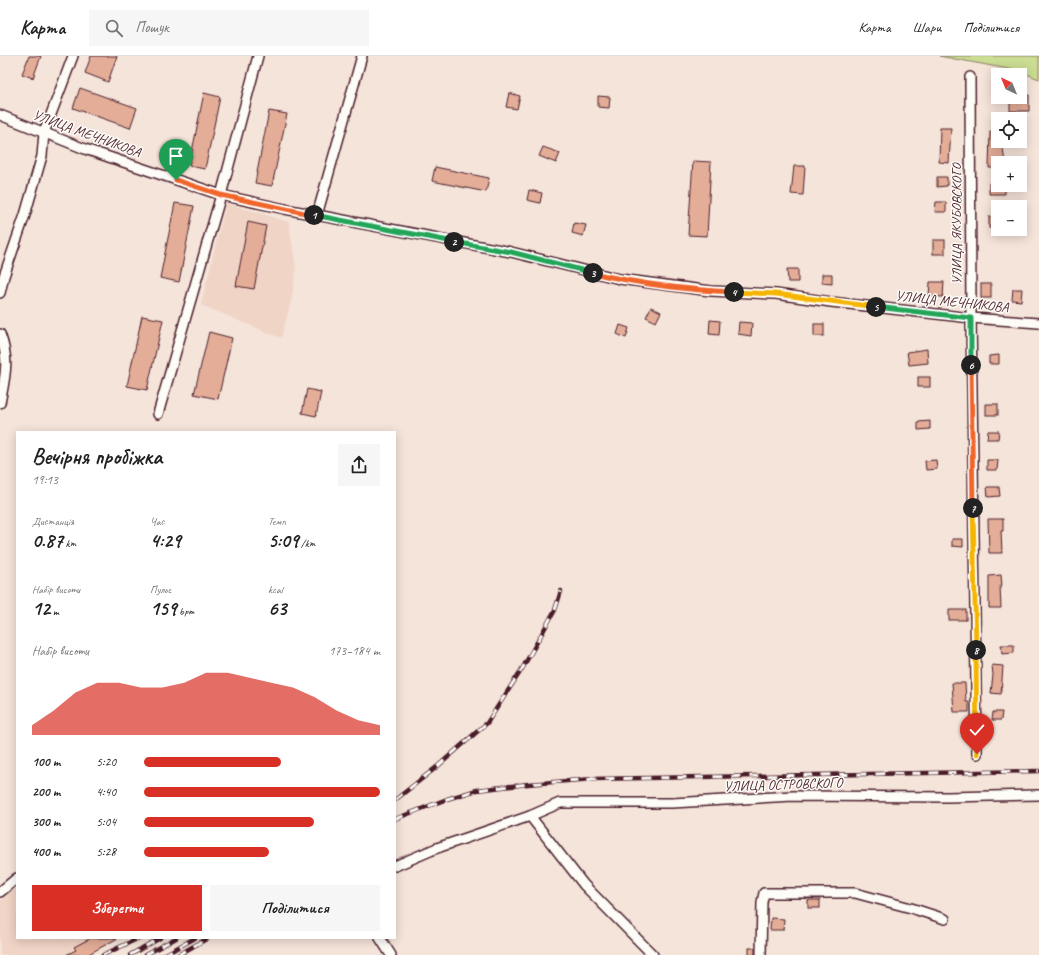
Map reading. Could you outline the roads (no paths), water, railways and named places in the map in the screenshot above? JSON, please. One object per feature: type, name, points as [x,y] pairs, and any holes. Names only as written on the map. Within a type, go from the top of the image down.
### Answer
[{"type":"street","points":[[0,293],[42,156],[44,132],[73,56]]},
{"type":"street","points":[[158,414],[221,195],[258,56]]},
{"type":"street","points":[[317,216],[362,56]]},
{"type":"street","name":"УЛИЦА ЯКУБОВСКОГО","points":[[970,77],[971,318],[977,754]]},
{"type":"street","name":"УЛИЦА МЕЧНИКОВА","points":[[0,114],[85,149],[221,195],[317,216],[511,252],[620,280],[711,291],[776,294],[830,302],[971,318],[1039,323]]},
{"type":"street","points":[[0,334],[4,345],[6,361],[6,375],[0,403]]},
{"type":"street","name":"УЛИЦА ОСТРОВСКОГО","points":[[396,866],[438,848],[530,816],[560,803],[672,803],[793,796],[948,797],[1039,794]]},
{"type":"street","points":[[530,816],[584,885],[653,955]]},
{"type":"street","points":[[0,892],[16,879]]},
{"type":"street","points":[[761,955],[762,902],[764,893],[855,894],[911,908],[945,919]]},
{"type":"street","points":[[381,939],[391,955]]},
{"type":"railway","points":[[396,799],[438,766],[487,723],[522,669],[555,610],[561,591]]},
{"type":"railway","points":[[396,819],[447,799],[477,790],[593,779],[1039,771]]},
{"type":"railway","points":[[103,955],[137,939]]},
{"type":"railway","points":[[130,955],[158,939]]},
{"type":"railway","points":[[145,955],[174,939]]},
{"type":"railway","points":[[164,955],[193,939]]},
{"type":"railway","points":[[178,955],[206,939]]}]
